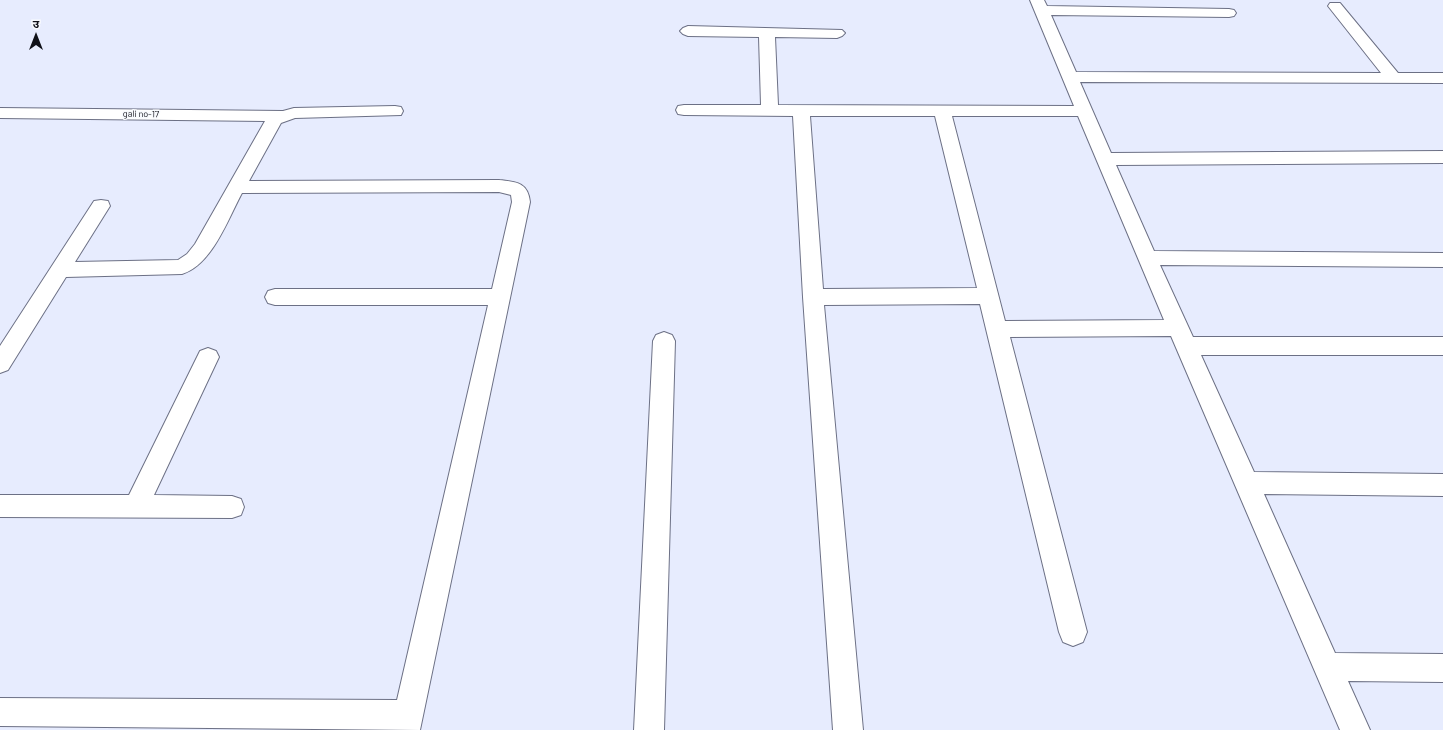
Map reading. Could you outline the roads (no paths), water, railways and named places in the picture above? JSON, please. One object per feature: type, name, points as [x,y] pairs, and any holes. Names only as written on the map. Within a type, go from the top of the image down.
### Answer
[{"type":"street","points":[[1229,13],[1039,5],[1147,258],[1355,730]]},
{"type":"street","points":[[1335,6],[1394,78]]},
{"type":"street","points":[[688,32],[837,33]]},
{"type":"street","points":[[767,32],[770,110]]},
{"type":"street","points":[[1070,78],[1443,78]]},
{"type":"street","points":[[684,110],[1084,111]]},
{"type":"street","points":[[801,110],[813,297],[848,730]]},
{"type":"street","points":[[942,110],[1073,632]]},
{"type":"street","name":"gali no-17","points":[[0,113],[282,116],[294,113],[395,111]]},
{"type":"street","points":[[61,270],[182,267],[194,259],[202,249],[270,126],[275,119],[282,116]]},
{"type":"street","points":[[1104,159],[1443,157]]},
{"type":"street","points":[[0,712],[407,723],[501,297],[521,202],[520,193],[514,188],[499,186],[237,186]]},
{"type":"street","points":[[0,364],[101,206]]},
{"type":"street","points":[[1147,258],[1443,260]]},
{"type":"street","points":[[813,297],[988,296]]},
{"type":"street","points":[[275,297],[501,297]]},
{"type":"street","points":[[997,329],[1443,346]]},
{"type":"street","points":[[649,730],[664,341]]},
{"type":"street","points":[[136,506],[208,356]]},
{"type":"street","points":[[1247,483],[1443,485]]},
{"type":"street","points":[[0,506],[232,507]]},
{"type":"street","points":[[1328,667],[1443,668]]}]
